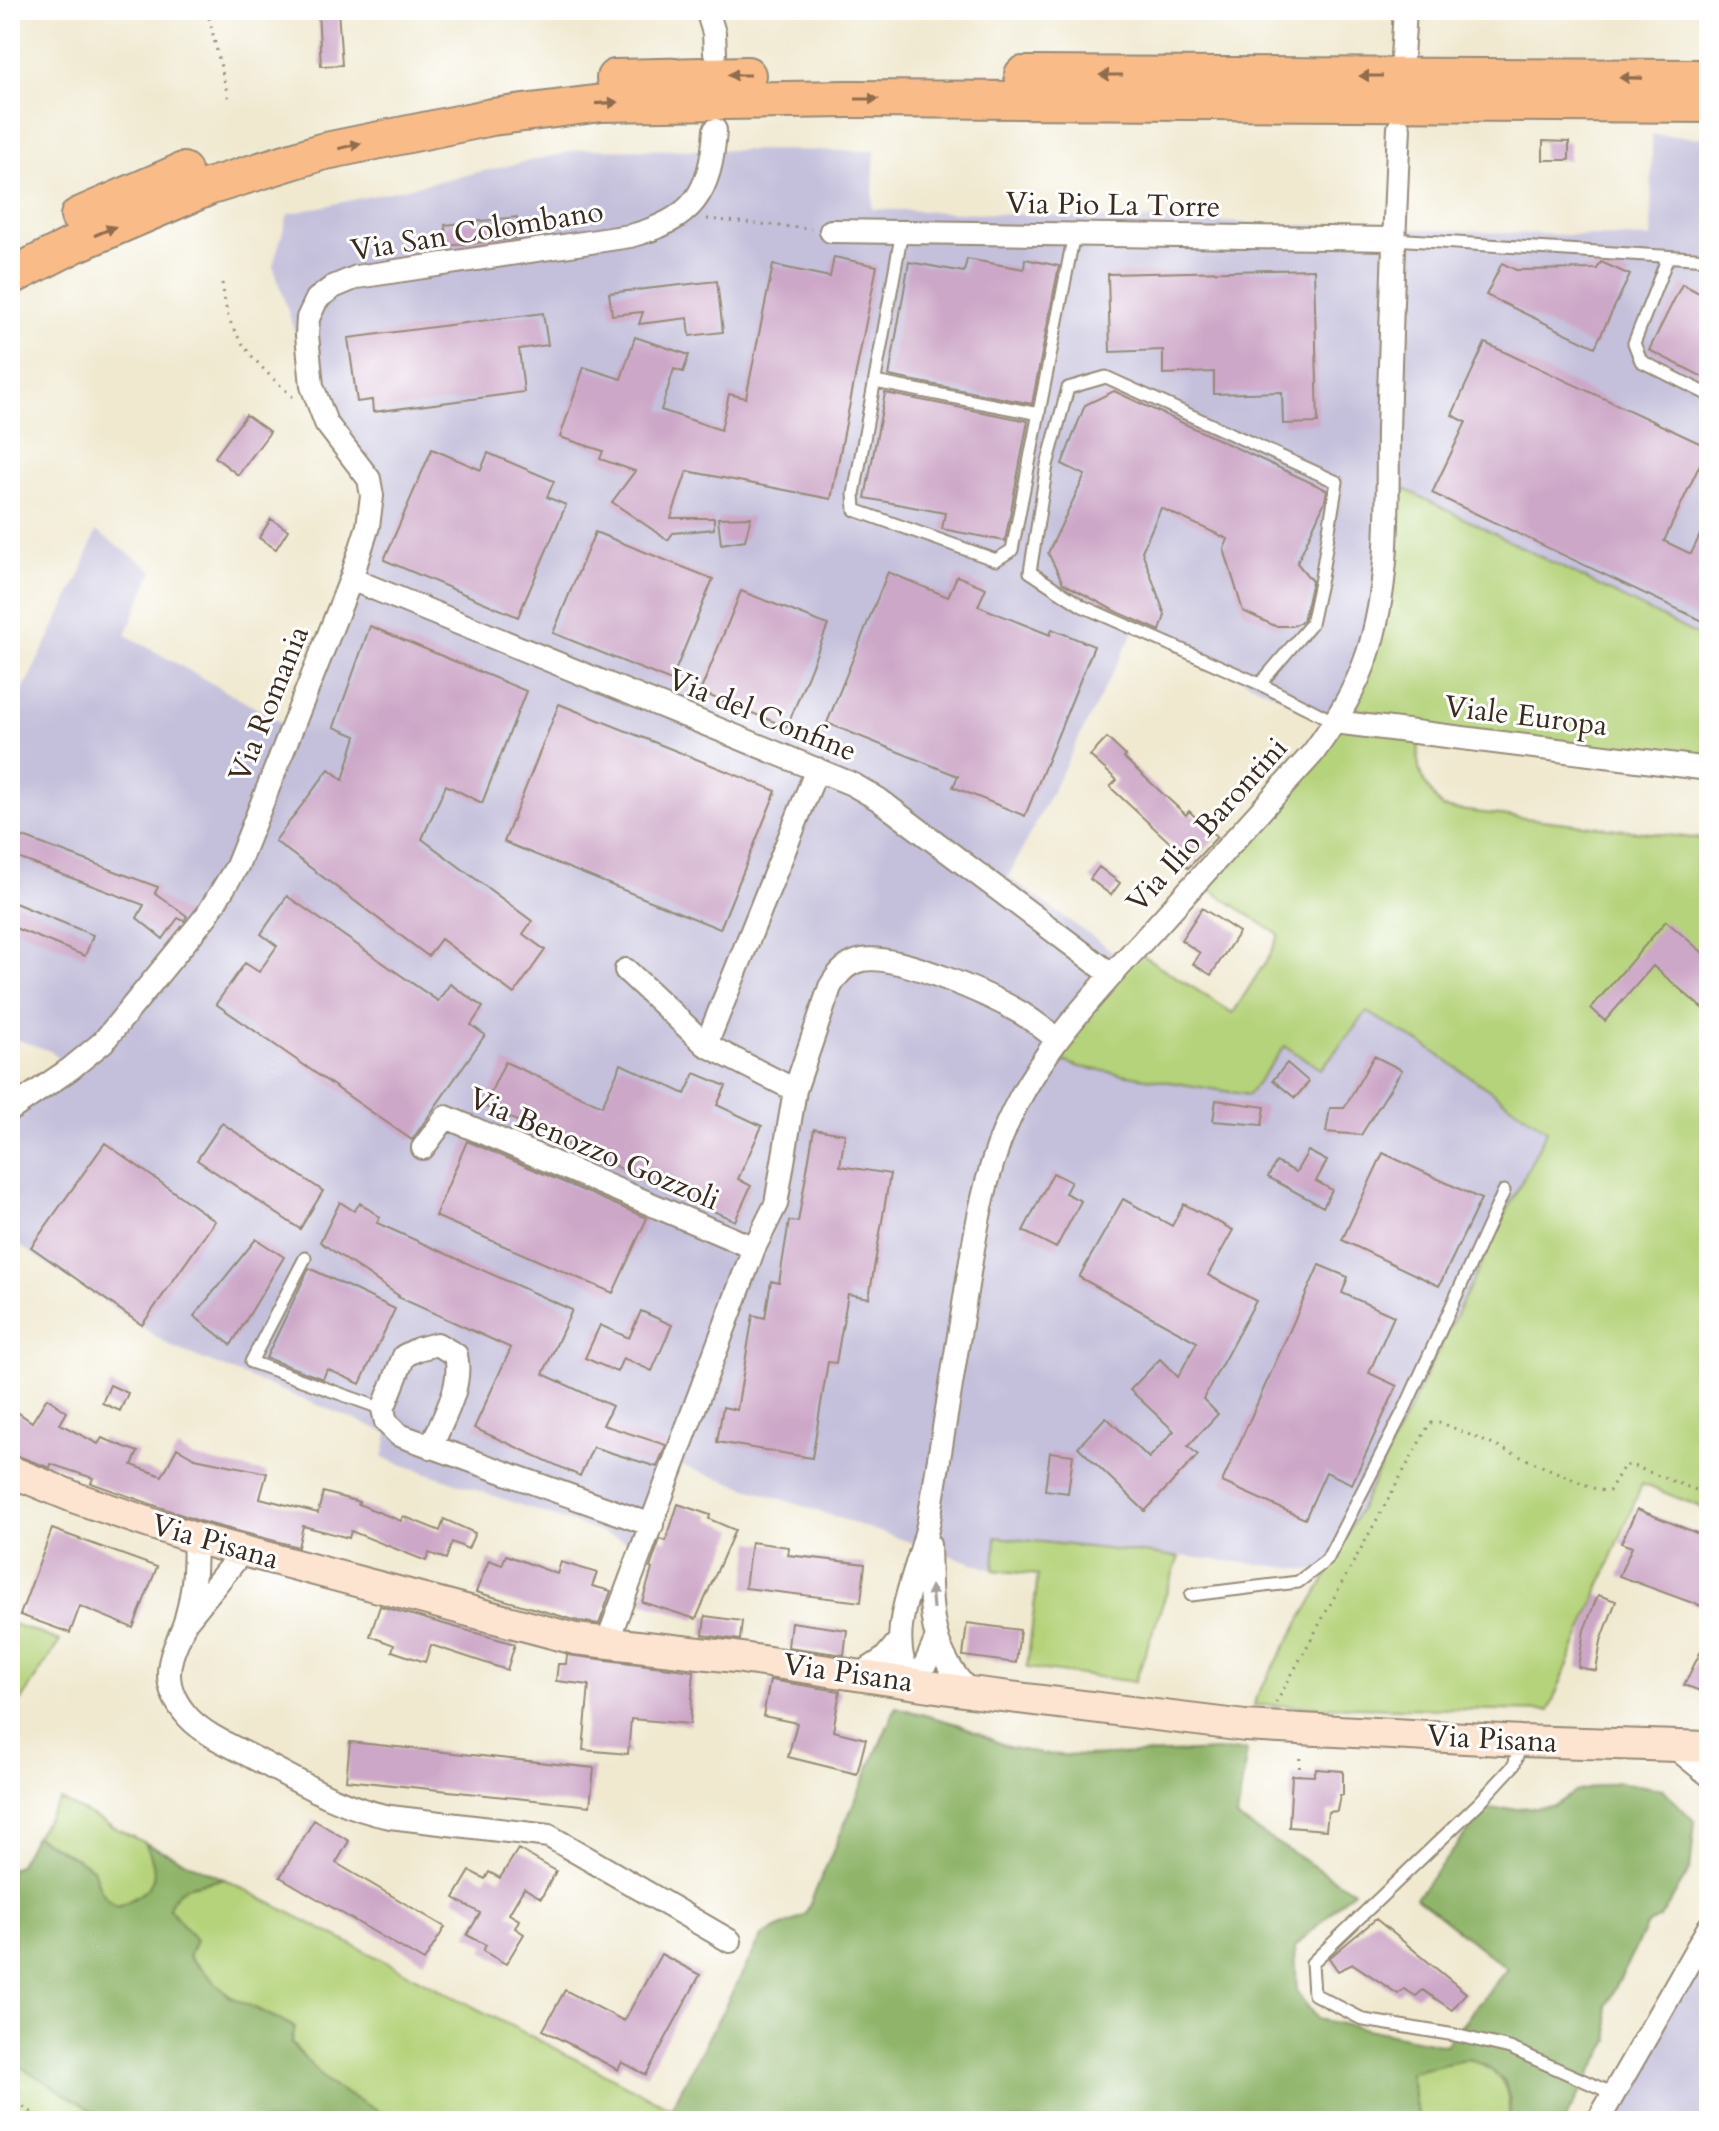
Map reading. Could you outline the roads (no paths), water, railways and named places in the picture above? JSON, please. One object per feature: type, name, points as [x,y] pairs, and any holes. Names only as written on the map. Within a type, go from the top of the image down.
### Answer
[{"type":"highway","points":[[10,250],[72,219],[192,167],[301,133],[485,93],[598,79],[827,75],[1709,78]]},
{"type":"highway","points":[[10,277],[75,244],[208,187],[321,152],[492,117],[602,103],[849,99],[1709,104]]},
{"type":"main road","name":"Via Pisana","points":[[10,1471],[76,1498],[194,1538],[575,1639],[861,1674],[970,1692],[1263,1727],[1521,1741],[1709,1747]]},
{"type":"street","points":[[707,10],[714,33],[715,53]]},
{"type":"street","points":[[1402,57],[1405,10]]},
{"type":"street","name":"Via Ilio Barontini","points":[[899,1641],[928,1524],[971,1257],[990,1170],[1007,1122],[1057,1039],[1313,753],[1356,686],[1369,651],[1384,577],[1399,128]]},
{"type":"street","name":"Via San Colombano","points":[[326,423],[312,386],[307,335],[308,318],[317,299],[333,287],[357,277],[630,236],[660,228],[679,216],[695,200],[706,181],[713,159],[715,130]]},
{"type":"street","name":"Via Pio La Torre","points":[[831,231],[1393,239]]},
{"type":"street","name":"Via Romania","points":[[10,1110],[103,1042],[207,915],[237,866],[351,579],[368,526],[370,483],[326,423]]},
{"type":"street","name":"Via del Confine","points":[[351,579],[817,769],[878,799],[1112,975]]},
{"type":"street","name":"Viale Europa","points":[[1335,722],[1709,769]]},
{"type":"street","points":[[706,1045],[817,769]]},
{"type":"street","points":[[612,1629],[754,1248],[776,1204],[795,1090],[834,980],[846,967],[865,959],[889,959],[1018,1012],[1057,1039]]},
{"type":"street","points":[[626,970],[706,1045],[795,1090]]},
{"type":"street","name":"Via Benozzo Gozzoli","points":[[423,1148],[446,1117],[754,1248]]},
{"type":"street","points":[[431,1447],[457,1385],[459,1370],[456,1355],[437,1344],[404,1356],[383,1409],[386,1422],[399,1435],[431,1447],[652,1525]]},
{"type":"street","name":"Via Ilio Barontini","points":[[928,1524],[936,1640],[951,1671],[970,1692]]},
{"type":"street","points":[[194,1538],[195,1569],[185,1623],[171,1657],[169,1676],[172,1694],[194,1722],[232,1747],[311,1788],[366,1811],[390,1817],[549,1836],[730,1941]]},
{"type":"street","points":[[185,1623],[242,1552]]},
{"type":"street","points":[[899,1641],[905,1669],[912,1682],[926,1663],[936,1640]]},
{"type":"street","points":[[861,1674],[884,1659],[899,1641]]},
{"type":"street","points":[[1673,1746],[1709,1775]]},
{"type":"street","points":[[1598,2121],[1709,1927]]},
{"type":"lane","points":[[902,231],[854,494],[855,510],[996,560],[1012,550],[1074,234]]},
{"type":"lane","points":[[1393,239],[1709,259]]},
{"type":"lane","points":[[1668,257],[1634,343],[1641,361],[1709,395]]},
{"type":"lane","points":[[1260,684],[1311,624],[1337,482],[1106,377],[1068,388],[1047,465],[1030,572],[1082,606],[1260,684],[1335,722]]},
{"type":"lane","points":[[875,382],[1039,414]]},
{"type":"lane","points":[[1191,1595],[1298,1582],[1327,1560],[1406,1406],[1504,1191]]},
{"type":"lane","points":[[305,1258],[251,1362],[383,1409]]},
{"type":"lane","points":[[1521,1741],[1514,1765],[1479,1803],[1312,1963],[1314,1994],[1364,2020],[1455,2035],[1510,2048],[1614,2094]]}]
